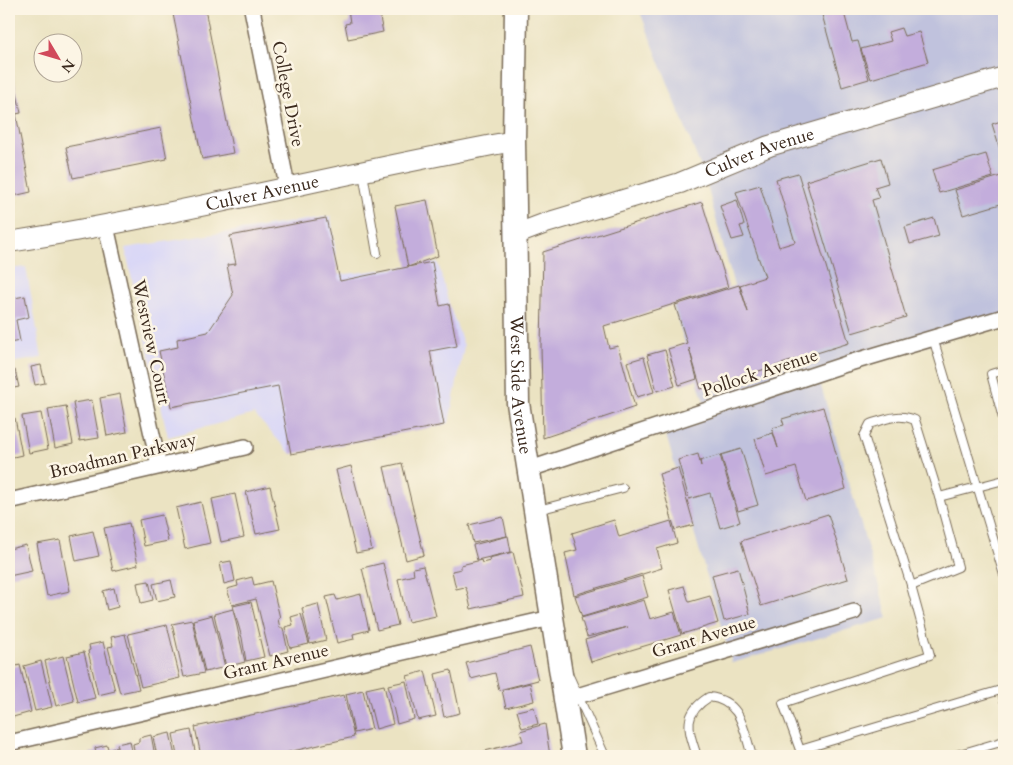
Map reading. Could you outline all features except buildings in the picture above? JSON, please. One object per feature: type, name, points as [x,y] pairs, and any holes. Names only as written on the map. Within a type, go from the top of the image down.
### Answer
[{"type":"main road","name":"West Side Avenue","points":[[516,9],[514,140],[517,234],[518,402],[530,469],[534,511],[556,648],[571,698],[574,756]]},
{"type":"street","name":"College Drive","points":[[252,9],[287,186]]},
{"type":"street","name":"Culver Avenue","points":[[517,234],[546,222],[680,183],[769,146],[1004,77]]},
{"type":"street","name":"Culver Avenue","points":[[9,242],[106,226],[287,186],[514,140]]},
{"type":"street","name":"Westview Court","points":[[106,226],[159,466]]},
{"type":"street","name":"Pollock Avenue","points":[[530,469],[846,364],[1004,317]]},
{"type":"street","name":"Broadman Parkway","points":[[9,501],[245,447]]},
{"type":"street","name":"Grant Avenue","points":[[571,698],[854,612]]},
{"type":"street","name":"Grant Avenue","points":[[9,743],[551,618]]},
{"type":"lane","points":[[363,171],[377,253]]},
{"type":"lane","points":[[932,338],[1004,575]]},
{"type":"lane","points":[[1004,370],[991,374],[1004,422]]},
{"type":"lane","points":[[912,588],[911,586],[958,567],[915,420],[905,416],[888,418],[870,424],[864,436],[912,588],[930,655],[783,703],[801,753],[1003,689],[1004,700]]},
{"type":"lane","points":[[939,497],[1004,480]]},
{"type":"lane","points":[[534,511],[623,488]]},
{"type":"lane","points":[[697,756],[688,719],[691,711],[709,697],[721,698],[738,713],[752,756]]},
{"type":"lane","points":[[571,698],[605,756]]},
{"type":"lane","points":[[953,756],[1004,741]]},
{"type":"shaded area","points":[[639,9],[1004,9],[1004,321],[819,379],[888,618],[732,663],[664,428],[707,411],[673,306],[734,286],[705,178]]},
{"type":"shaded area","points":[[331,216],[338,275],[438,263],[449,304],[464,346],[449,423],[291,454],[254,414],[168,437],[125,248]]},
{"type":"shaded area","points":[[26,267],[42,358],[9,363],[9,269]]}]
